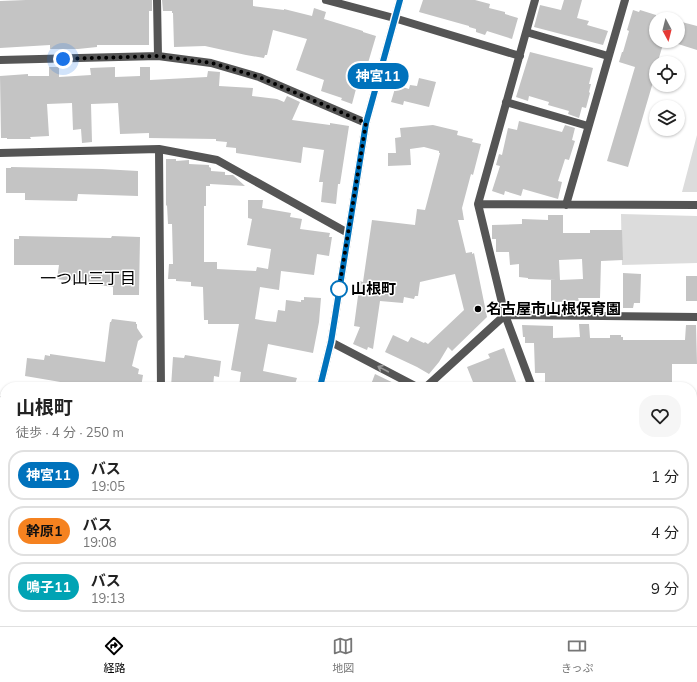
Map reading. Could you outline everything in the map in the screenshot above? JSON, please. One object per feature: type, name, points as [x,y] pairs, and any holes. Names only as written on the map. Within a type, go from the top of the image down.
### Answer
[{"type":"street","points":[[157,0],[158,56]]},
{"type":"street","points":[[326,0],[394,18],[520,56]]},
{"type":"street","points":[[321,382],[331,342],[366,123],[400,0]]},
{"type":"street","points":[[530,382],[505,315],[478,204],[535,0]]},
{"type":"street","points":[[566,205],[625,0]]},
{"type":"street","points":[[526,32],[608,56]]},
{"type":"street","points":[[0,60],[158,56],[212,63],[259,77],[366,123]]},
{"type":"street","points":[[506,102],[588,126]]},
{"type":"street","points":[[0,153],[159,148],[217,160],[348,233]]},
{"type":"street","points":[[159,148],[161,382]]},
{"type":"street","points":[[478,204],[697,205]]},
{"type":"street","points":[[431,382],[505,315],[697,317]]},
{"type":"street","points":[[331,342],[407,382]]},
{"type":"shaded area","points":[[697,135],[697,192],[682,192]]},
{"type":"shaded area","points":[[621,214],[697,216],[697,263],[622,265]]},
{"type":"building","points":[[152,0],[152,11],[149,11],[149,45],[97,45],[97,47],[78,49],[50,49],[50,45],[0,48],[0,1]]},
{"type":"building","points":[[162,0],[253,0],[253,6],[284,9],[312,16],[314,8],[326,12],[324,19],[376,36],[360,90],[356,89],[352,104],[341,100],[342,98],[321,91],[324,80],[296,70],[307,39],[273,30],[267,55],[265,55],[264,58],[205,46],[174,47],[173,13],[172,11],[163,11]]},
{"type":"building","points":[[423,0],[475,0],[490,4],[489,8],[505,12],[505,14],[518,18],[512,39],[487,31],[485,35],[476,32],[476,29],[469,26],[419,12]]},
{"type":"building","points":[[564,0],[582,0],[577,18],[589,21],[587,25],[608,31],[603,45],[534,27],[540,5],[561,10]]},
{"type":"building","points":[[633,10],[639,12],[640,10],[649,13],[649,48],[662,48],[660,56],[649,56],[650,92],[628,167],[607,161],[635,67],[619,62],[629,31],[627,30]]},
{"type":"building","points":[[685,23],[697,26],[697,50],[685,46]]},
{"type":"building","points":[[530,52],[593,68],[589,84],[591,84],[590,93],[586,108],[582,107],[579,118],[568,114],[569,111],[548,105],[549,102],[529,96],[528,101],[516,97]]},
{"type":"building","points":[[49,67],[59,67],[59,77],[91,75],[90,68],[115,67],[115,77],[140,76],[140,67],[150,67],[150,80],[207,77],[208,71],[220,72],[219,86],[253,88],[252,96],[277,99],[284,102],[287,96],[300,102],[292,120],[349,126],[340,184],[338,184],[336,204],[321,202],[323,182],[319,182],[324,150],[303,147],[301,163],[236,153],[236,148],[226,147],[227,142],[216,141],[216,139],[149,138],[149,133],[120,134],[118,103],[91,104],[92,142],[82,143],[81,129],[73,130],[72,103],[47,104],[49,136],[30,137],[31,139],[1,138],[0,76],[28,74],[28,76],[49,76]]},
{"type":"building","points":[[419,78],[436,82],[429,107],[404,101],[403,105],[391,102],[396,85],[409,89],[410,85],[417,86]]},
{"type":"building","points":[[519,121],[562,132],[565,125],[575,128],[572,140],[575,141],[569,160],[565,159],[558,181],[562,182],[558,199],[523,189],[521,196],[505,191],[504,195],[492,191],[500,166],[496,165],[499,154],[502,155],[508,128],[517,130]]},
{"type":"building","points":[[433,125],[458,131],[457,135],[473,139],[472,142],[481,144],[462,208],[464,220],[458,220],[466,253],[474,253],[487,317],[452,351],[448,347],[439,362],[429,374],[385,352],[393,335],[408,342],[411,337],[428,344],[464,310],[455,274],[420,282],[418,296],[415,296],[414,299],[404,297],[403,303],[380,301],[373,349],[368,347],[367,350],[353,344],[360,327],[354,326],[360,281],[363,282],[372,220],[415,225],[417,209],[425,210],[440,153],[439,151],[424,147],[410,149],[411,165],[388,166],[388,153],[396,153],[395,138],[401,137],[400,128]]},
{"type":"building","points":[[166,159],[176,159],[176,161],[189,160],[189,164],[209,165],[211,171],[225,172],[225,175],[233,175],[245,186],[210,184],[210,186],[206,186],[206,206],[204,206],[204,262],[217,262],[217,269],[256,271],[257,267],[268,269],[271,249],[247,245],[252,219],[248,218],[248,200],[263,200],[262,208],[291,213],[290,217],[302,219],[300,229],[330,233],[329,237],[332,237],[329,256],[317,254],[314,275],[281,271],[279,290],[260,287],[255,319],[266,321],[276,322],[278,310],[285,311],[286,300],[301,302],[301,300],[304,300],[304,297],[321,298],[319,322],[313,353],[268,344],[263,371],[297,378],[296,382],[240,382],[241,372],[231,370],[239,324],[208,324],[208,320],[204,320],[203,287],[191,286],[191,282],[168,279],[169,264],[173,264],[172,224],[168,224],[167,205],[166,206]]},
{"type":"building","points":[[6,168],[138,171],[138,196],[78,194],[77,201],[25,200],[25,193],[6,193]]},
{"type":"building","points":[[548,215],[563,215],[563,233],[590,233],[590,230],[622,230],[623,260],[601,261],[600,298],[578,298],[579,301],[551,301],[551,280],[556,280],[528,279],[519,277],[519,264],[510,265],[509,252],[496,252],[496,239],[492,239],[492,225],[522,224],[522,219],[548,220]],"holes":[[[582,259],[583,279],[560,280],[559,260]]]},
{"type":"building","points":[[19,236],[111,238],[112,236],[140,237],[139,295],[113,295],[113,287],[57,279],[59,265],[14,265],[14,239],[19,239]]},
{"type":"building","points":[[623,273],[641,274],[640,303],[634,303],[633,308],[623,308]]},
{"type":"building","points":[[686,276],[697,276],[697,301],[686,301]]},
{"type":"building","points":[[112,319],[136,322],[137,328],[143,337],[138,341],[132,366],[139,369],[138,374],[143,375],[142,382],[60,382],[25,376],[27,358],[44,360],[45,355],[50,356],[50,354],[105,362]]},
{"type":"building","points":[[579,324],[589,324],[590,338],[610,338],[610,335],[621,335],[623,340],[685,340],[686,325],[696,325],[697,364],[672,364],[672,382],[545,382],[545,373],[535,373],[534,343],[525,343],[522,325],[553,326],[553,338],[580,337]]},
{"type":"building","points":[[504,348],[516,382],[473,382],[467,367],[490,358],[488,354]]},
{"type":"building","points":[[185,355],[221,361],[219,377],[214,376],[213,382],[171,382],[173,357],[184,358]]},
{"type":"building","points":[[375,374],[392,382],[372,382]]},
{"type":"bus line","name":"神宮11","points":[[321,382],[331,342],[366,123],[400,0]]},
{"type":"place","name":"山根町","points":[[339,289]]},
{"type":"place","name":"名古屋市山根保育園","points":[[478,309]]},
{"type":"district","name":"一つ山三丁目","points":[[88,278]]},
{"type":"route","points":[[63,59],[158,56],[212,63],[259,77],[366,123],[338,295],[339,289]]}]
